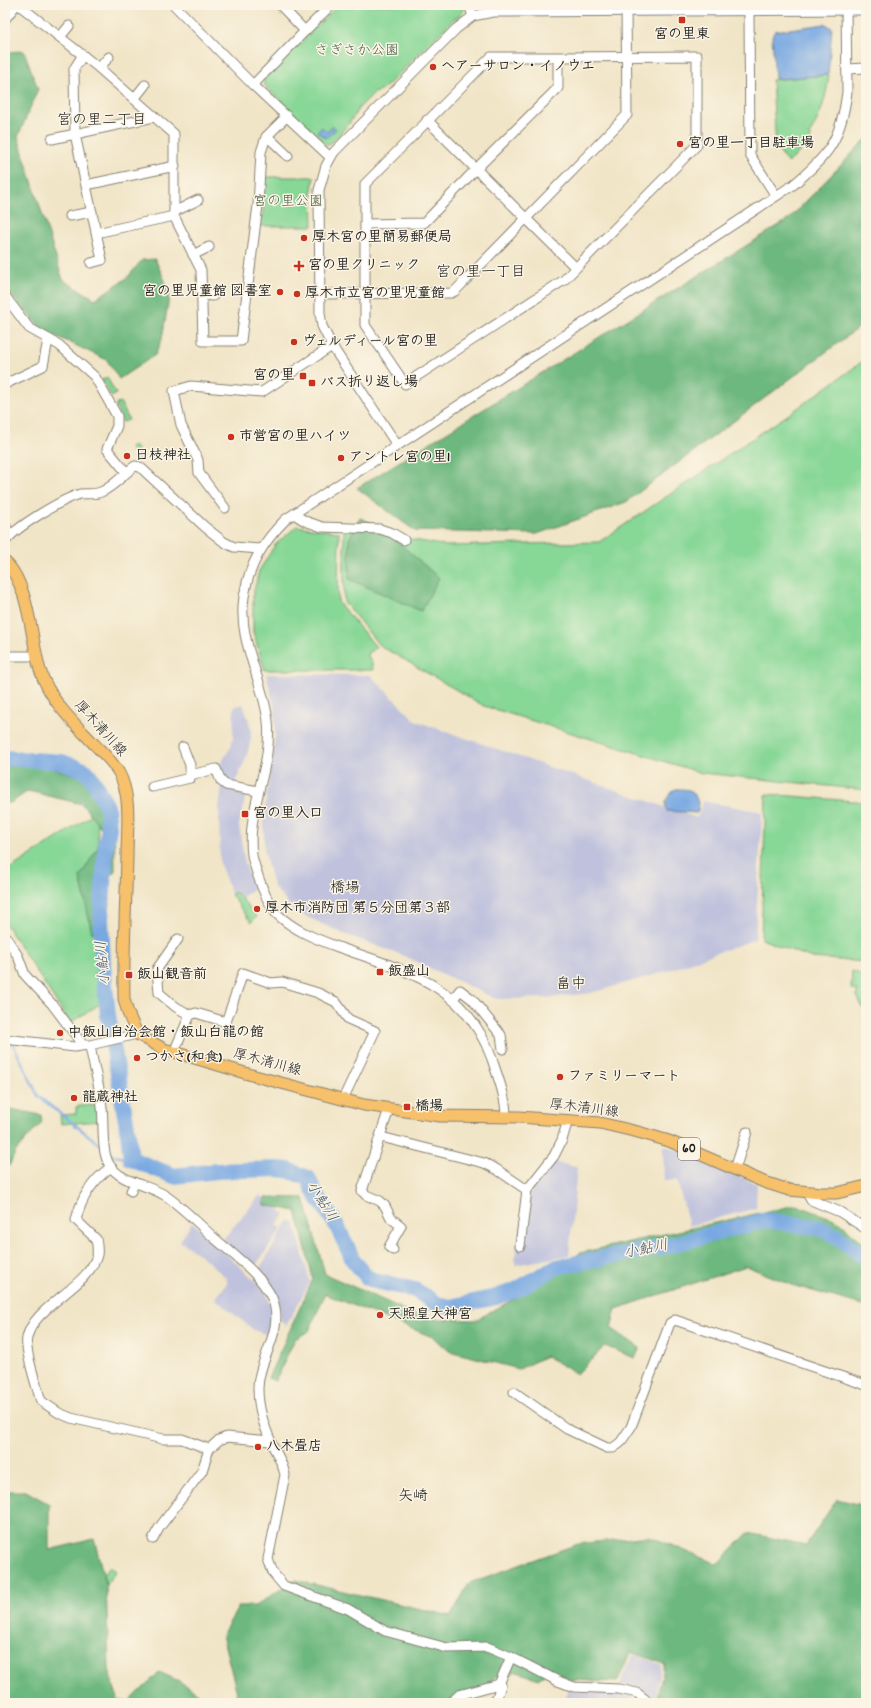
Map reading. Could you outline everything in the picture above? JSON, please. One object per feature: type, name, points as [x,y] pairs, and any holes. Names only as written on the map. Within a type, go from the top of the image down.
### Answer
[{"type":"main road","name":"厚木清川線","points":[[5,562],[16,577],[24,597],[40,671],[56,702],[70,719],[112,762],[119,772],[124,785],[127,821],[124,999],[128,1013],[131,1035],[164,1049],[255,1076],[364,1105],[389,1110],[440,1116],[568,1120],[600,1124],[638,1132],[669,1141],[764,1182],[789,1190],[807,1193],[837,1192],[866,1186]]},
{"type":"street","points":[[5,19],[16,5]]},
{"type":"street","points":[[19,5],[99,68],[174,134],[174,214],[201,270],[203,341],[241,341],[258,205],[260,157],[262,147],[267,136],[287,116]]},
{"type":"street","points":[[174,5],[253,85],[330,157]]},
{"type":"street","points":[[280,5],[305,31]]},
{"type":"street","points":[[253,85],[331,5]]},
{"type":"street","points":[[469,5],[473,16]]},
{"type":"street","points":[[506,1117],[506,1104],[489,1051],[480,1033],[467,1014],[453,999],[436,986],[416,975],[318,940],[291,926],[275,912],[262,888],[252,856],[251,835],[254,810],[263,773],[268,722],[246,641],[243,613],[244,597],[249,575],[260,549],[276,529],[294,514],[793,185],[815,166],[827,154],[842,123],[846,102],[846,7]]},
{"type":"street","points":[[397,445],[332,346],[322,326],[320,313],[319,190],[330,157],[456,28],[473,16],[492,12],[626,8],[749,11],[846,7],[866,10]]},
{"type":"street","points":[[320,294],[450,293],[455,291],[627,115],[626,8]]},
{"type":"street","points":[[749,11],[750,155],[776,196]]},
{"type":"street","points":[[60,37],[69,26]]},
{"type":"street","points":[[83,55],[74,69],[75,134],[102,260],[91,263]]},
{"type":"street","points":[[697,56],[698,143],[564,280],[405,384],[365,325],[365,184],[491,57],[558,57],[697,56]]},
{"type":"street","points":[[99,68],[109,57]]},
{"type":"street","points":[[365,224],[424,223],[558,88],[558,57]]},
{"type":"street","points":[[847,69],[866,68]]},
{"type":"street","points":[[134,99],[145,85]]},
{"type":"street","points":[[52,139],[154,117]]},
{"type":"street","points":[[427,120],[576,268]]},
{"type":"street","points":[[267,136],[288,156]]},
{"type":"street","points":[[86,185],[174,166]]},
{"type":"street","points":[[96,233],[174,214],[198,200]]},
{"type":"street","points":[[70,216],[92,212]]},
{"type":"street","points":[[193,255],[208,247]]},
{"type":"street","points":[[202,295],[213,296]]},
{"type":"street","points":[[5,296],[29,328],[59,345],[95,377],[117,416],[117,426],[107,449],[126,472]]},
{"type":"street","points":[[5,384],[43,366],[48,340]]},
{"type":"street","points":[[225,508],[213,489],[199,473],[198,460],[181,425],[173,387],[191,386],[262,392],[332,346]]},
{"type":"street","points":[[5,525],[8,538],[21,526],[72,497],[82,494],[99,493],[110,488],[126,472],[135,466],[140,467],[205,527],[224,542],[234,547],[260,549]]},
{"type":"street","points":[[294,514],[305,521],[322,526],[380,529],[392,533],[404,540]]},
{"type":"street","points":[[5,656],[37,656]]},
{"type":"street","points":[[183,747],[190,765],[190,775]]},
{"type":"street","points":[[152,786],[190,778],[190,775],[216,769],[221,781],[226,785],[258,791]]},
{"type":"street","points":[[5,936],[18,956],[25,975],[90,1044],[102,1108],[105,1148],[108,1163],[116,1173],[164,1195],[177,1205],[248,1268],[266,1287],[273,1300],[276,1323],[260,1369],[258,1388],[259,1404],[270,1441],[284,1469],[285,1475],[268,1558],[273,1573],[279,1581],[284,1586],[348,1609],[385,1631],[447,1648],[487,1647],[574,1687],[619,1689],[637,1693],[650,1703]]},
{"type":"street","points":[[178,939],[157,969],[159,993],[176,1007],[190,1015],[196,1014],[226,1022],[243,973],[270,982],[282,982],[318,992],[336,1002],[348,1018],[374,1031],[343,1099]]},
{"type":"street","points":[[453,999],[460,990],[472,1000],[501,1035],[503,1049]]},
{"type":"street","points":[[174,1052],[190,1015]]},
{"type":"street","points":[[5,1039],[75,1046],[131,1035]]},
{"type":"street","points":[[389,1110],[362,1192],[366,1196],[380,1201],[385,1206],[391,1218],[401,1226],[389,1247]]},
{"type":"street","points":[[520,1246],[528,1190],[554,1156],[562,1140],[568,1120]]},
{"type":"street","points":[[735,1169],[747,1132]]},
{"type":"street","points":[[381,1137],[484,1163],[528,1190]]},
{"type":"street","points":[[111,1167],[101,1174],[83,1198],[76,1220],[96,1239],[97,1255],[84,1275],[37,1319],[26,1340],[27,1350],[41,1401],[59,1413],[71,1418],[163,1439],[182,1439],[209,1449]]},
{"type":"street","points":[[807,1193],[811,1200],[840,1212],[866,1229]]},
{"type":"street","points":[[514,1392],[567,1429],[607,1448],[613,1448],[620,1443],[631,1427],[670,1323],[675,1320],[866,1385]]},
{"type":"street","points":[[153,1539],[159,1528],[202,1471],[209,1449],[219,1440],[227,1438],[270,1441]]},
{"type":"street","points":[[450,1703],[460,1695],[498,1684],[511,1657]]},
{"type":"street","points":[[494,1703],[501,1685],[498,1684]]},
{"type":"shaded area","points":[[266,674],[370,675],[416,721],[697,818],[704,801],[762,812],[755,939],[664,972],[591,993],[547,998],[496,999],[402,955],[344,934],[294,911],[273,886],[264,850],[264,814],[275,738],[275,710]]},
{"type":"shaded area","points":[[243,704],[251,728],[251,739],[246,758],[235,783],[224,782],[218,768],[231,747],[233,737],[234,707]]},
{"type":"shaded area","points":[[222,786],[247,790],[239,825],[245,864],[254,889],[241,898],[236,891],[231,893],[220,864],[219,807]]},
{"type":"shaded area","points":[[663,1145],[757,1184],[756,1208],[689,1226],[677,1180],[664,1181]]},
{"type":"shaded area","points":[[553,1162],[577,1167],[569,1255],[515,1265],[516,1246],[529,1195]]},
{"type":"shaded area","points":[[260,1195],[285,1215],[277,1225],[282,1229],[253,1269],[224,1240],[224,1238]]},
{"type":"shaded area","points":[[289,1220],[295,1223],[310,1282],[286,1326],[281,1321],[279,1305],[275,1292],[269,1282],[257,1273]]},
{"type":"shaded area","points":[[192,1222],[260,1285],[267,1294],[273,1317],[270,1336],[254,1330],[215,1299],[227,1283],[227,1279],[203,1257],[180,1241]]},
{"type":"shaded area","points":[[633,1654],[662,1665],[655,1698],[641,1689],[620,1684]]},
{"type":"shaded area","points":[[567,1689],[590,1693],[611,1692],[631,1696],[644,1703],[565,1703]]},
{"type":"green space","name":"さぎさか公園","points":[[338,5],[462,5],[463,8],[462,14],[454,19],[387,86],[373,94],[358,109],[349,124],[330,144],[325,144],[264,85],[264,79]]},
{"type":"green space","points":[[24,51],[38,89],[18,137],[63,280],[95,299],[127,278],[142,260],[155,259],[170,292],[162,339],[155,355],[119,379],[107,360],[43,330],[9,293],[5,282],[5,52]]},
{"type":"green space","points":[[829,75],[826,92],[817,121],[809,135],[811,139],[790,162],[787,162],[776,148],[772,80]]},
{"type":"green space","points":[[866,139],[866,322],[626,502],[537,534],[415,531],[357,488],[789,219]]},
{"type":"green space","name":"宮の里公園","points":[[264,177],[314,177],[312,191],[313,226],[261,226],[264,204]]},
{"type":"green space","points":[[866,359],[866,790],[702,773],[484,706],[379,645],[344,602],[344,527],[447,546],[599,542],[792,412]]},
{"type":"green space","points":[[107,377],[116,394],[112,397],[102,380]]},
{"type":"green space","points":[[120,402],[129,420],[123,422],[115,405]]},
{"type":"green space","points":[[134,445],[141,456],[137,459],[130,448]]},
{"type":"green space","points":[[360,518],[378,525],[439,578],[421,611],[349,579],[349,539]]},
{"type":"green space","points":[[297,526],[339,532],[338,602],[376,647],[367,654],[373,670],[265,670],[253,632],[253,595],[259,571],[275,545]]},
{"type":"green space","points":[[5,759],[24,760],[101,782],[114,805],[115,871],[98,886],[99,927],[92,933],[80,877],[106,834],[82,804],[28,791],[11,803],[5,803]]},
{"type":"green space","points":[[766,794],[866,802],[866,962],[812,958],[761,939]]},
{"type":"green space","points":[[97,812],[103,1002],[70,1023],[5,923],[5,872]]},
{"type":"green space","points":[[236,892],[257,917],[251,922],[231,894]]},
{"type":"green space","points":[[852,971],[866,976],[866,1014],[857,996],[857,990],[851,989]]},
{"type":"green space","points":[[98,1105],[100,1121],[61,1124],[60,1115],[76,1114],[76,1107],[79,1106]]},
{"type":"green space","points":[[5,1108],[41,1115],[42,1122],[16,1151],[9,1166],[5,1167]]},
{"type":"green space","points":[[265,1197],[304,1198],[325,1274],[425,1319],[476,1320],[525,1293],[580,1253],[796,1205],[837,1220],[866,1245],[866,1306],[795,1286],[746,1266],[616,1309],[611,1328],[640,1348],[635,1358],[605,1346],[577,1374],[546,1356],[519,1369],[449,1351],[435,1338],[325,1294],[309,1331],[295,1339],[275,1381],[268,1378],[313,1279],[296,1211],[265,1205]]},
{"type":"green space","points":[[5,1491],[26,1491],[49,1504],[49,1550],[94,1539],[106,1585],[109,1669],[118,1701],[130,1701],[159,1672],[179,1681],[212,1703],[5,1703]]},
{"type":"green space","points":[[837,1499],[866,1506],[866,1703],[665,1703],[657,1697],[665,1664],[631,1652],[617,1682],[570,1680],[549,1668],[539,1679],[514,1671],[507,1679],[495,1677],[474,1703],[228,1703],[237,1693],[222,1635],[239,1606],[255,1606],[295,1580],[451,1616],[469,1583],[578,1544],[649,1536],[717,1564],[748,1533],[806,1545]]},
{"type":"green space","points":[[110,1566],[116,1571],[102,1590],[95,1585]]},
{"type":"water","points":[[825,24],[832,28],[828,75],[775,79],[772,36],[775,31]]},
{"type":"water","points":[[333,126],[336,129],[326,138],[317,132],[322,127],[327,132]]},
{"type":"water","points":[[676,789],[689,790],[694,794],[698,803],[697,813],[667,811],[667,799]]},
{"type":"waterway","name":"小鮎川","points":[[5,758],[62,762],[84,770],[89,774],[107,807],[109,828],[106,843],[101,919],[103,965],[108,1015],[131,1159],[174,1176],[217,1171],[277,1169],[288,1170],[308,1178],[316,1195],[337,1226],[353,1260],[367,1277],[375,1281],[415,1290],[437,1304],[450,1307],[496,1297],[516,1290],[556,1267],[667,1246],[765,1220],[820,1228],[836,1236],[866,1258]]},
{"type":"waterway","points":[[5,1044],[13,1044],[38,1096],[102,1146]]},
{"type":"waterway","points":[[107,1150],[115,1156],[131,1159]]},
{"type":"place","name":"宮の里東","points":[[682,20]]},
{"type":"place","name":"ヘアーサロン・イノウエ","points":[[433,67]]},
{"type":"place","name":"宮の里一丁目駐車場","points":[[680,144]]},
{"type":"place","name":"厚木宮の里簡易郵便局","points":[[304,238]]},
{"type":"place","name":"宮の里クリニック","points":[[299,266]]},
{"type":"place","name":"宮の里児童館 図書室","points":[[280,292]]},
{"type":"place","name":"厚木市立宮の里児童館","points":[[297,294]]},
{"type":"place","name":"ヴェルディール宮の里","points":[[294,342]]},
{"type":"place","name":"宮の里","points":[[303,376]]},
{"type":"place","name":"バス折り返し場","points":[[312,383]]},
{"type":"place","name":"市営宮の里ハイツ","points":[[231,437]]},
{"type":"place","name":"日枝神社","points":[[127,456]]},
{"type":"place","name":"アントレ宮の里1","points":[[341,458]]},
{"type":"place","name":"宮の里入口","points":[[245,814]]},
{"type":"place","name":"厚木市消防団 第５分団第３部","points":[[257,909]]},
{"type":"place","name":"飯盛山","points":[[380,972]]},
{"type":"place","name":"飯山観音前","points":[[129,975]]},
{"type":"place","name":"中飯山自治会館・飯山白龍の館","points":[[60,1033]]},
{"type":"place","name":"つかさ(和食)","points":[[137,1058]]},
{"type":"place","name":"ファミリーマート","points":[[560,1077]]},
{"type":"place","name":"龍蔵神社","points":[[74,1098]]},
{"type":"place","name":"橋場","points":[[407,1107]]},
{"type":"place","name":"天照皇大神宮","points":[[380,1315]]},
{"type":"place","name":"八木畳店","points":[[258,1447]]},
{"type":"district","name":"宮の里二丁目","points":[[102,121]]},
{"type":"district","name":"宮の里一丁目","points":[[481,273]]},
{"type":"district","name":"橋場","points":[[345,889]]},
{"type":"district","name":"畠中","points":[[571,985]]},
{"type":"district","name":"矢崎","points":[[413,1497]]}]
